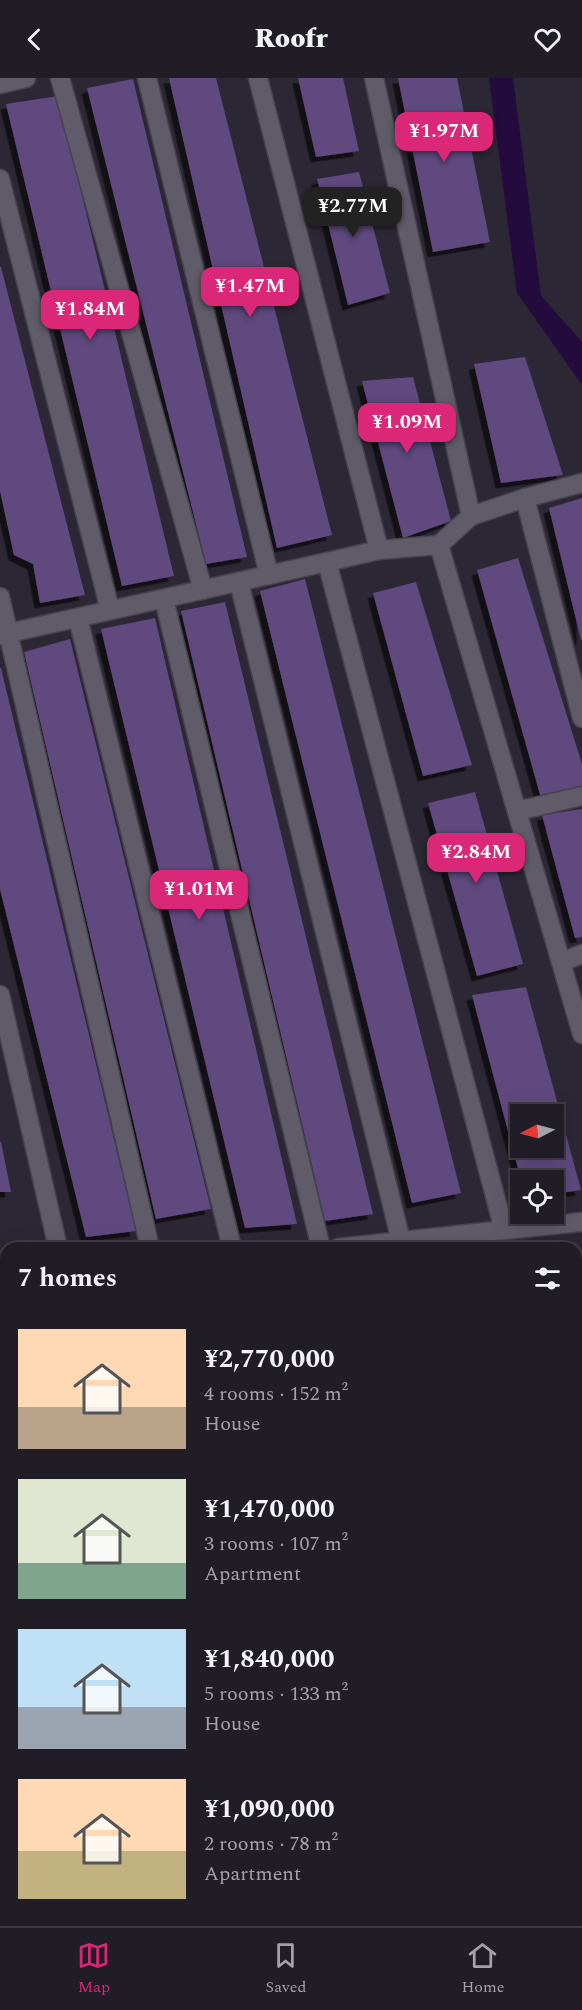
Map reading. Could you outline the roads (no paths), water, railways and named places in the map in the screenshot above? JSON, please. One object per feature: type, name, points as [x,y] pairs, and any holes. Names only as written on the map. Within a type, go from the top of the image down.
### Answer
[{"type":"street","points":[[0,84],[26,78]]},
{"type":"street","points":[[60,78],[203,590]]},
{"type":"street","points":[[147,78],[268,575]]},
{"type":"street","points":[[258,78],[379,550]]},
{"type":"street","points":[[374,78],[471,516]]},
{"type":"street","points":[[0,178],[110,610]]},
{"type":"street","points":[[4,634],[379,550],[439,545],[471,516],[525,498],[582,483]]},
{"type":"street","points":[[525,498],[582,718]]},
{"type":"street","points":[[439,545],[582,1034]]},
{"type":"street","points":[[327,562],[504,1230]]},
{"type":"street","points":[[239,582],[401,1241]]},
{"type":"street","points":[[0,597],[4,634],[149,1242]]},
{"type":"street","points":[[164,599],[320,1242]]},
{"type":"street","points":[[78,618],[231,1242]]},
{"type":"street","points":[[517,811],[582,796]]},
{"type":"street","points":[[561,962],[582,954]]},
{"type":"street","points":[[0,995],[57,1242]]},
{"type":"street","points":[[392,1242],[582,1221]]}]
